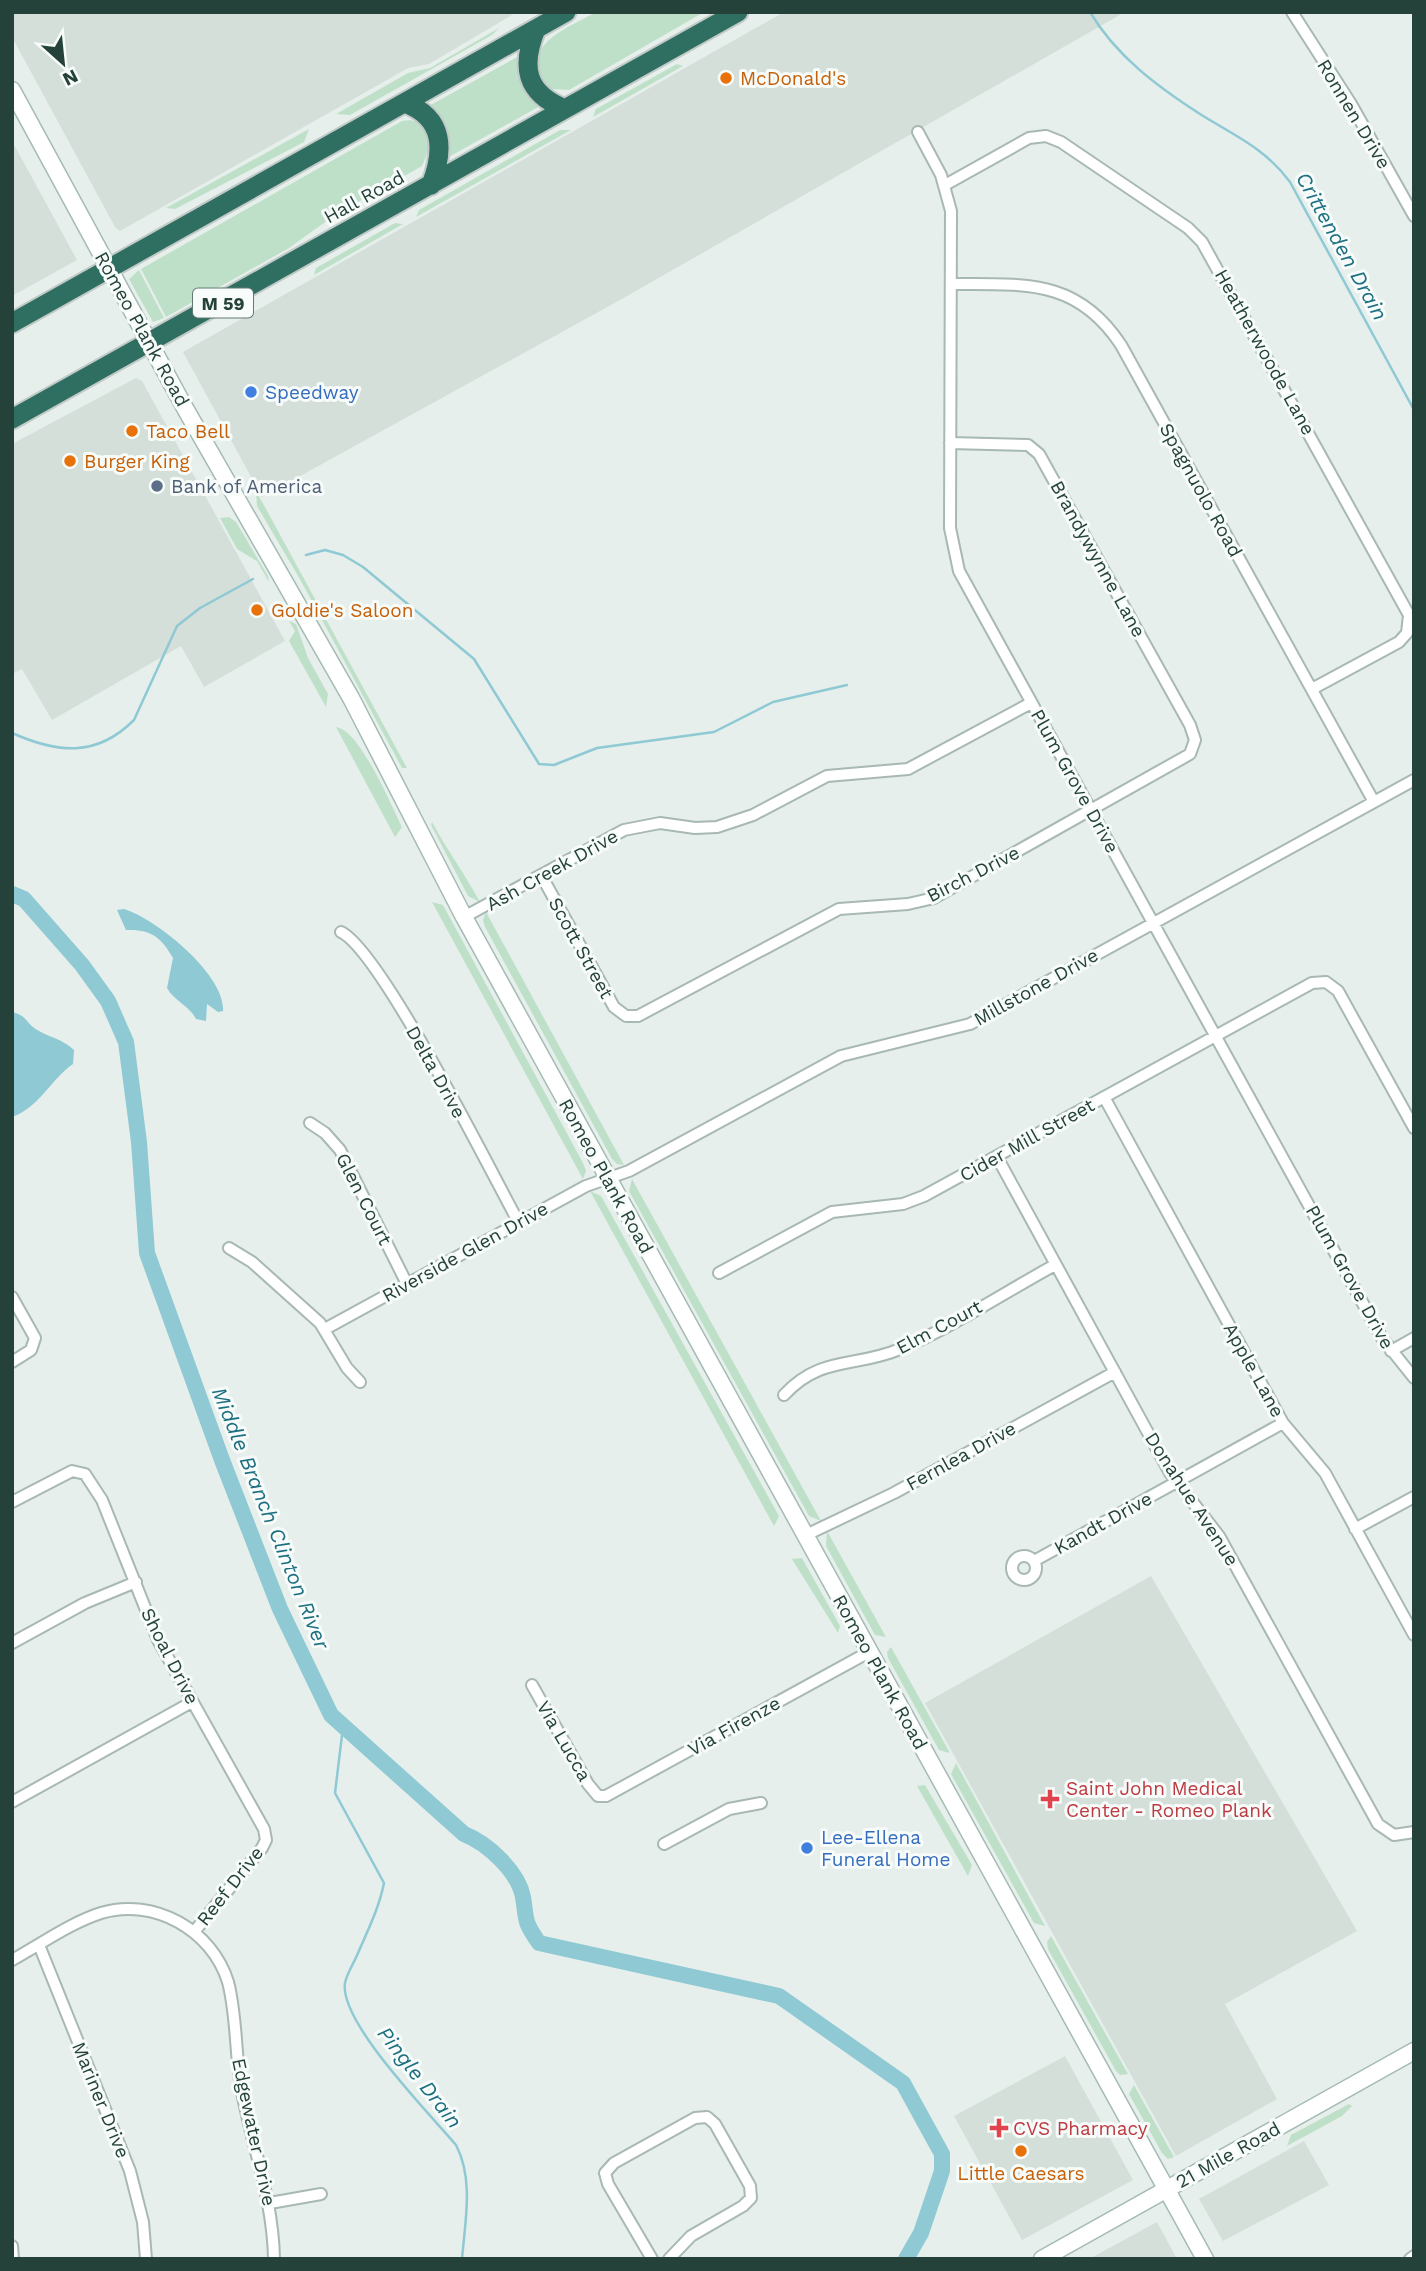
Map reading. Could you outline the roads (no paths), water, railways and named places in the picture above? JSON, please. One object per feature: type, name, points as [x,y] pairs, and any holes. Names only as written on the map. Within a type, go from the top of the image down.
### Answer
[{"type":"highway","points":[[12,323],[566,12]]},
{"type":"highway","name":"Hall Road","points":[[12,419],[738,12]]},
{"type":"highway","points":[[536,29],[526,56],[528,72],[541,95],[565,109]]},
{"type":"highway","points":[[405,103],[426,114],[439,137],[440,158],[431,185]]},
{"type":"main road","name":"Romeo Plank Road","points":[[12,90],[150,344],[351,698],[464,917],[607,1179],[1205,2259]]},
{"type":"main road","name":"21 Mile Road","points":[[1042,2259],[1414,2051]]},
{"type":"street","name":"Ronnen Drive","points":[[1292,12],[1351,104],[1414,216]]},
{"type":"street","name":"Plum Grove Drive","points":[[918,132],[945,185],[951,211],[950,528],[954,557],[966,585],[1031,704],[1391,1351],[1414,1378]]},
{"type":"street","name":"Heatherwoode Lane","points":[[945,185],[1029,138],[1046,136],[1061,142],[1188,228],[1202,242],[1409,615],[1407,633],[1399,642],[1312,690]]},
{"type":"street","name":"Spagnuolo Road","points":[[952,284],[1045,286],[1063,295],[1106,325],[1121,345],[1374,802]]},
{"type":"street","name":"Brandywynne Lane","points":[[950,443],[1019,444],[1035,448],[1190,725],[1194,747]]},
{"type":"street","name":"Ash Creek Drive","points":[[464,917],[636,826],[660,823],[717,827],[753,815],[827,776],[908,769],[1031,704]]},
{"type":"street","name":"Birch Drive","points":[[625,1016],[644,1014],[839,909],[908,904],[933,898],[1179,763],[1194,747]]},
{"type":"street","name":"Millstone Drive","points":[[607,1179],[629,1171],[841,1056],[970,1024],[1414,780]]},
{"type":"street","name":"Scott Street","points":[[541,875],[610,1002],[625,1016]]},
{"type":"street","name":"Delta Drive","points":[[341,932],[362,948],[403,1012],[519,1223]]},
{"type":"street","name":"Cider Mill Street","points":[[719,1273],[832,1212],[913,1201],[1312,983],[1326,982],[1338,991],[1414,1128]]},
{"type":"street","name":"Apple Lane","points":[[1104,1097],[1283,1423],[1319,1464],[1414,1635]]},
{"type":"street","name":"Glen Court","points":[[310,1123],[325,1133],[340,1150],[407,1284]]},
{"type":"street","name":"Donahue Avenue","points":[[997,1157],[1177,1482],[1219,1536],[1378,1824],[1394,1835],[1414,1832]]},
{"type":"street","name":"Riverside Glen Drive","points":[[325,1329],[586,1186],[607,1179]]},
{"type":"street","points":[[229,1248],[252,1262],[325,1329],[347,1368],[360,1382]]},
{"type":"street","name":"Elm Court","points":[[784,1395],[800,1380],[821,1367],[902,1349],[1055,1265]]},
{"type":"street","points":[[12,1297],[32,1332],[34,1345],[31,1350],[12,1362]]},
{"type":"street","points":[[1391,1351],[1414,1338]]},
{"type":"street","name":"Fernlea Drive","points":[[804,1536],[894,1493],[1115,1372]]},
{"type":"street","name":"Kandt Drive","points":[[1034,1561],[1283,1423]]},
{"type":"street","name":"Shoal Drive","points":[[12,1502],[65,1474],[79,1471],[90,1479],[108,1512],[158,1640],[262,1826],[266,1839]]},
{"type":"street","points":[[1355,1529],[1414,1497]]},
{"type":"street","points":[[12,1643],[85,1603],[136,1582]]},
{"type":"street","name":"Via Firenze","points":[[598,1796],[617,1791],[869,1652]]},
{"type":"street","name":"Via Lucca","points":[[532,1685],[598,1796]]},
{"type":"street","points":[[12,1802],[192,1702]]},
{"type":"street","points":[[664,1844],[729,1810],[761,1803]]},
{"type":"street","name":"Reef Drive","points":[[194,1932],[262,1849],[266,1839]]},
{"type":"street","points":[[12,1960],[91,1917],[122,1910],[167,1916],[194,1932]]},
{"type":"street","name":"Edgewater Drive","points":[[194,1932],[213,1952],[227,1980],[242,2090],[270,2203],[274,2259]]},
{"type":"street","name":"Mariner Drive","points":[[39,1945],[130,2171],[143,2222],[146,2259]]},
{"type":"street","points":[[652,2259],[608,2184],[605,2172],[614,2163],[683,2125],[707,2117],[715,2124],[744,2176],[751,2198],[743,2206],[691,2236],[669,2259]]},
{"type":"street","points":[[270,2203],[321,2194]]},
{"type":"street","points":[[12,2246],[13,2259]]},
{"type":"water","points":[[124,909],[137,914],[170,936],[201,965],[221,997],[223,1011],[218,1012],[207,1004],[206,1021],[196,1019],[167,988],[173,958],[164,945],[149,933],[126,930],[117,910]]},
{"type":"water","points":[[12,1012],[74,1050],[73,1064],[30,1107],[12,1117]]},
{"type":"waterway","name":"Crittenden Drain","points":[[1090,12],[1112,43],[1139,69],[1184,104],[1260,151],[1290,182],[1414,410]]},
{"type":"waterway","points":[[306,555],[325,550],[343,555],[363,567],[474,659],[539,764],[554,765],[597,748],[714,732],[773,702],[847,685]]},
{"type":"waterway","points":[[12,733],[45,745],[76,748],[105,741],[120,732],[134,720],[177,626],[200,608],[253,579]]},
{"type":"waterway","name":"Middle Branch Clinton River","points":[[12,894],[24,899],[82,965],[108,1001],[126,1042],[139,1142],[147,1253],[222,1460],[280,1609],[331,1715],[464,1834],[500,1859],[520,1887],[528,1925],[539,1943],[779,1996],[903,2083],[942,2154],[942,2171],[921,2233],[906,2259]]},
{"type":"waterway","name":"Pingle Drain","points":[[343,1727],[335,1793],[384,1883],[373,1919],[346,1979],[347,2000],[356,2020],[388,2067],[456,2145],[462,2158],[467,2186],[462,2259]]},
{"type":"place","name":"McDonald's","points":[[726,78]]},
{"type":"place","name":"Speedway","points":[[251,392]]},
{"type":"place","name":"Taco Bell","points":[[132,431]]},
{"type":"place","name":"Burger King","points":[[70,461]]},
{"type":"place","name":"Bank of America","points":[[157,486]]},
{"type":"place","name":"Goldie's Saloon","points":[[257,610]]},
{"type":"place","name":"Saint John Medical Center - Romeo Plank","points":[[1050,1799]]},
{"type":"place","name":"Lee-Ellena Funeral Home","points":[[807,1848]]},
{"type":"place","name":"CVS Pharmacy","points":[[999,2128]]},
{"type":"place","name":"Little Caesars","points":[[1021,2151]]}]
